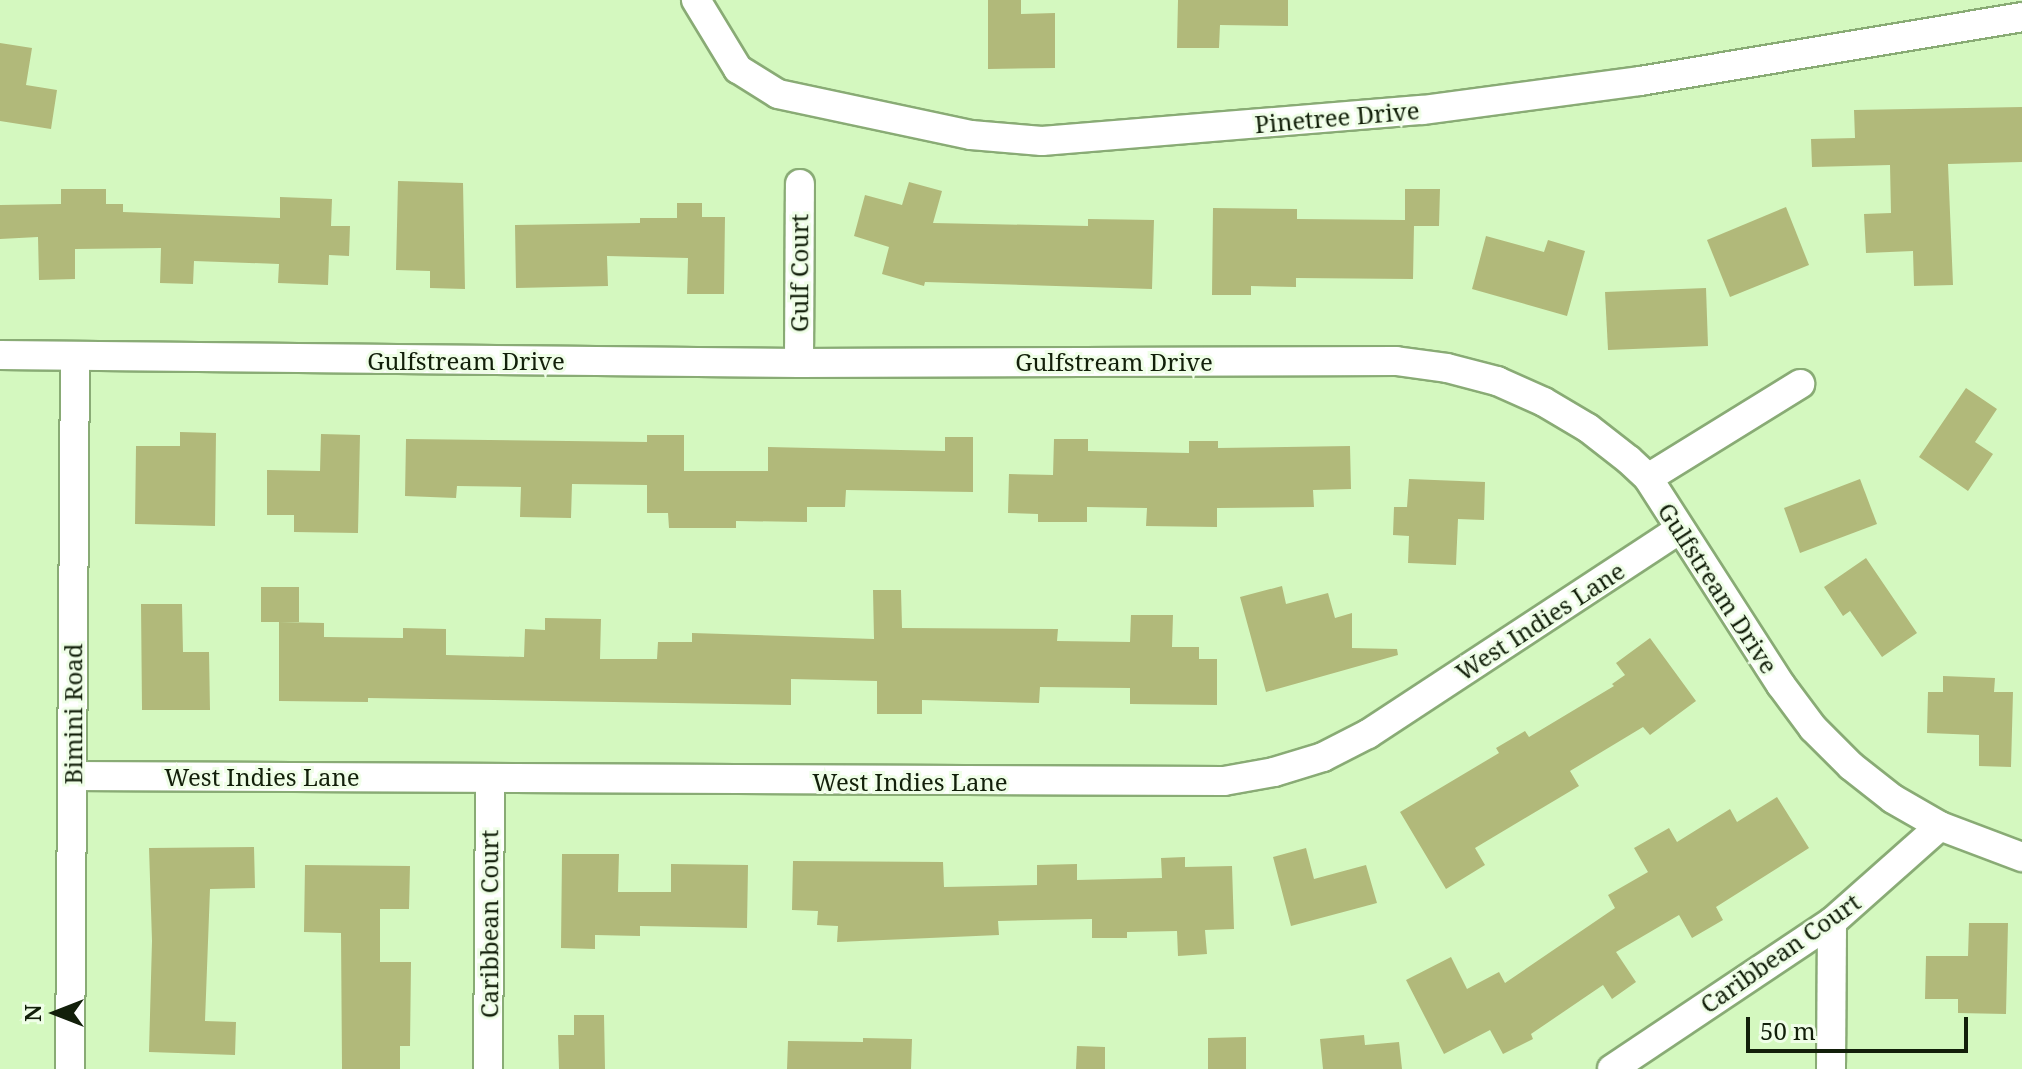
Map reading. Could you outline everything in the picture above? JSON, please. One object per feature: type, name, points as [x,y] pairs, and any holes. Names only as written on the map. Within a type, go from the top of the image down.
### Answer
[{"type":"street","name":"Pinetree Drive","points":[[696,0],[738,69],[778,94],[971,135],[1042,141],[1423,110],[1640,81],[2022,17]]},
{"type":"street","name":"Gulf Court","points":[[799,363],[800,184]]},
{"type":"street","name":"Gulfstream Drive","points":[[0,355],[799,363],[1396,361],[1447,368],[1497,381],[1544,402],[1588,428],[1648,478],[1678,530],[1813,728],[1851,766],[1893,799],[1940,826],[2022,857]]},
{"type":"street","name":"Bimini Road","points":[[70,1069],[75,358]]},
{"type":"street","points":[[1648,478],[1800,384]]},
{"type":"street","name":"West Indies Lane","points":[[72,776],[1198,783],[1274,772],[1323,757],[1368,734],[1678,530]]},
{"type":"street","name":"Caribbean Court","points":[[488,1069],[490,779]]},
{"type":"street","name":"Caribbean Court","points":[[1612,1069],[1832,922],[1940,826]]},
{"type":"street","points":[[1831,1069],[1832,922]]},
{"type":"building","points":[[988,0],[1021,0],[1021,14],[1055,13],[1055,68],[988,69]]},
{"type":"building","points":[[1178,0],[1288,0],[1288,26],[1220,25],[1219,48],[1177,48]]},
{"type":"building","points":[[0,43],[32,48],[26,85],[57,90],[51,129],[0,121]]},
{"type":"building","points":[[2022,107],[2022,162],[1948,164],[1953,285],[1914,286],[1913,251],[1866,253],[1864,214],[1891,213],[1890,165],[1812,167],[1811,139],[1855,138],[1854,110]]},
{"type":"building","points":[[398,181],[463,183],[465,289],[430,288],[430,271],[396,270]]},
{"type":"building","points":[[909,182],[942,191],[933,223],[1088,226],[1088,219],[1154,220],[1152,289],[925,282],[924,286],[882,274],[889,247],[854,236],[865,195],[902,205]]},
{"type":"building","points":[[61,189],[106,189],[106,204],[123,204],[123,212],[280,218],[280,197],[332,199],[331,226],[350,226],[349,256],[329,255],[328,285],[278,283],[279,264],[194,261],[193,284],[160,283],[161,248],[75,249],[75,279],[39,280],[38,237],[0,239],[0,205],[61,204]]},
{"type":"building","points":[[1405,189],[1440,189],[1439,226],[1414,226],[1413,279],[1296,278],[1296,287],[1251,286],[1251,295],[1212,295],[1213,208],[1297,209],[1297,219],[1405,220]]},
{"type":"building","points":[[677,203],[702,203],[702,217],[725,217],[724,294],[687,294],[688,258],[607,256],[608,286],[516,288],[515,225],[640,223],[640,218],[677,218]]},
{"type":"building","points":[[1786,207],[1809,265],[1730,297],[1707,240]]},
{"type":"building","points":[[1486,236],[1544,252],[1548,240],[1585,251],[1567,316],[1472,289]]},
{"type":"building","points":[[1706,288],[1708,346],[1608,350],[1605,292]]},
{"type":"building","points":[[1966,388],[1997,409],[1975,442],[1993,454],[1968,491],[1919,457]]},
{"type":"building","points":[[180,432],[216,433],[215,526],[135,524],[136,446],[180,446]]},
{"type":"building","points":[[321,434],[360,435],[358,533],[294,532],[294,515],[267,515],[267,470],[320,471]]},
{"type":"building","points":[[647,435],[684,435],[684,471],[768,471],[768,447],[945,451],[945,437],[973,437],[973,492],[846,490],[845,507],[807,507],[807,522],[736,521],[736,528],[669,528],[668,513],[647,513],[647,485],[572,484],[571,518],[520,517],[521,487],[457,486],[456,498],[405,496],[406,439],[647,442]]},
{"type":"building","points":[[1054,439],[1088,439],[1088,451],[1189,453],[1189,441],[1218,441],[1218,448],[1350,446],[1351,489],[1313,490],[1314,507],[1217,508],[1217,527],[1146,526],[1147,508],[1087,507],[1087,522],[1038,522],[1038,514],[1008,513],[1009,474],[1053,475]]},
{"type":"building","points":[[1409,479],[1485,482],[1484,520],[1458,519],[1456,565],[1408,563],[1409,536],[1393,535],[1394,507],[1407,507]]},
{"type":"building","points":[[1860,479],[1877,524],[1800,553],[1784,508]]},
{"type":"building","points":[[1866,558],[1917,633],[1882,657],[1850,611],[1843,616],[1824,587]]},
{"type":"building","points":[[1282,586],[1286,604],[1328,593],[1335,618],[1352,613],[1352,648],[1397,649],[1398,655],[1266,692],[1240,597]]},
{"type":"building","points":[[261,587],[299,587],[299,622],[261,622]]},
{"type":"building","points":[[873,590],[901,590],[902,628],[1058,629],[1057,641],[1130,642],[1131,615],[1173,615],[1172,647],[1199,647],[1199,659],[1217,659],[1217,705],[1130,704],[1130,688],[1040,687],[1039,703],[922,700],[922,714],[877,714],[877,681],[791,679],[791,705],[368,698],[368,702],[279,701],[279,622],[324,623],[324,637],[403,638],[403,628],[446,629],[446,655],[524,657],[525,629],[545,630],[545,618],[601,619],[600,659],[657,659],[658,642],[692,642],[692,633],[874,639]]},
{"type":"building","points":[[141,604],[182,604],[183,652],[209,652],[210,710],[142,710]]},
{"type":"building","points":[[1650,638],[1696,701],[1650,735],[1643,727],[1570,771],[1579,786],[1475,848],[1485,865],[1446,889],[1400,812],[1499,753],[1496,748],[1525,731],[1529,737],[1614,686],[1612,684],[1625,675],[1616,663]]},
{"type":"building","points":[[1943,676],[1995,678],[1994,692],[2013,692],[2011,767],[1979,766],[1979,735],[1927,733],[1928,692],[1943,692]]},
{"type":"building","points":[[1777,797],[1809,848],[1716,907],[1723,920],[1692,938],[1679,915],[1616,952],[1636,982],[1612,999],[1603,985],[1531,1034],[1533,1039],[1503,1054],[1490,1030],[1444,1054],[1406,980],[1451,957],[1467,989],[1499,972],[1505,983],[1615,908],[1608,895],[1648,872],[1634,848],[1669,828],[1677,842],[1730,809],[1737,822]]},
{"type":"building","points":[[254,847],[255,888],[210,889],[205,1021],[236,1022],[235,1055],[149,1052],[152,941],[149,848]]},
{"type":"building","points":[[1306,848],[1314,879],[1366,865],[1377,903],[1291,926],[1273,857]]},
{"type":"building","points":[[562,854],[619,854],[618,892],[671,892],[671,864],[748,865],[747,928],[640,926],[640,936],[595,935],[595,949],[561,948]]},
{"type":"building","points":[[1185,857],[1185,867],[1232,866],[1234,929],[1205,930],[1207,954],[1178,956],[1177,931],[1127,932],[1127,938],[1092,938],[1092,919],[998,921],[999,935],[837,942],[838,926],[817,925],[818,911],[792,910],[793,861],[943,862],[944,887],[1037,885],[1037,865],[1077,864],[1077,880],[1162,878],[1161,858]]},
{"type":"building","points":[[305,865],[410,866],[409,909],[380,909],[380,962],[411,962],[410,1046],[400,1046],[400,1069],[342,1069],[341,933],[304,932]]},
{"type":"building","points":[[1969,923],[2008,923],[2006,1014],[1958,1013],[1958,999],[1925,999],[1926,956],[1968,956]]},
{"type":"building","points":[[574,1015],[604,1015],[605,1069],[559,1069],[558,1035],[574,1035]]},
{"type":"building","points":[[1364,1035],[1365,1045],[1399,1042],[1402,1069],[1323,1069],[1320,1039]]},
{"type":"building","points":[[1246,1037],[1246,1069],[1208,1069],[1208,1038]]},
{"type":"building","points":[[863,1038],[912,1039],[911,1069],[787,1069],[788,1041],[863,1042]]},
{"type":"building","points":[[1077,1046],[1105,1047],[1105,1069],[1076,1069]]}]
